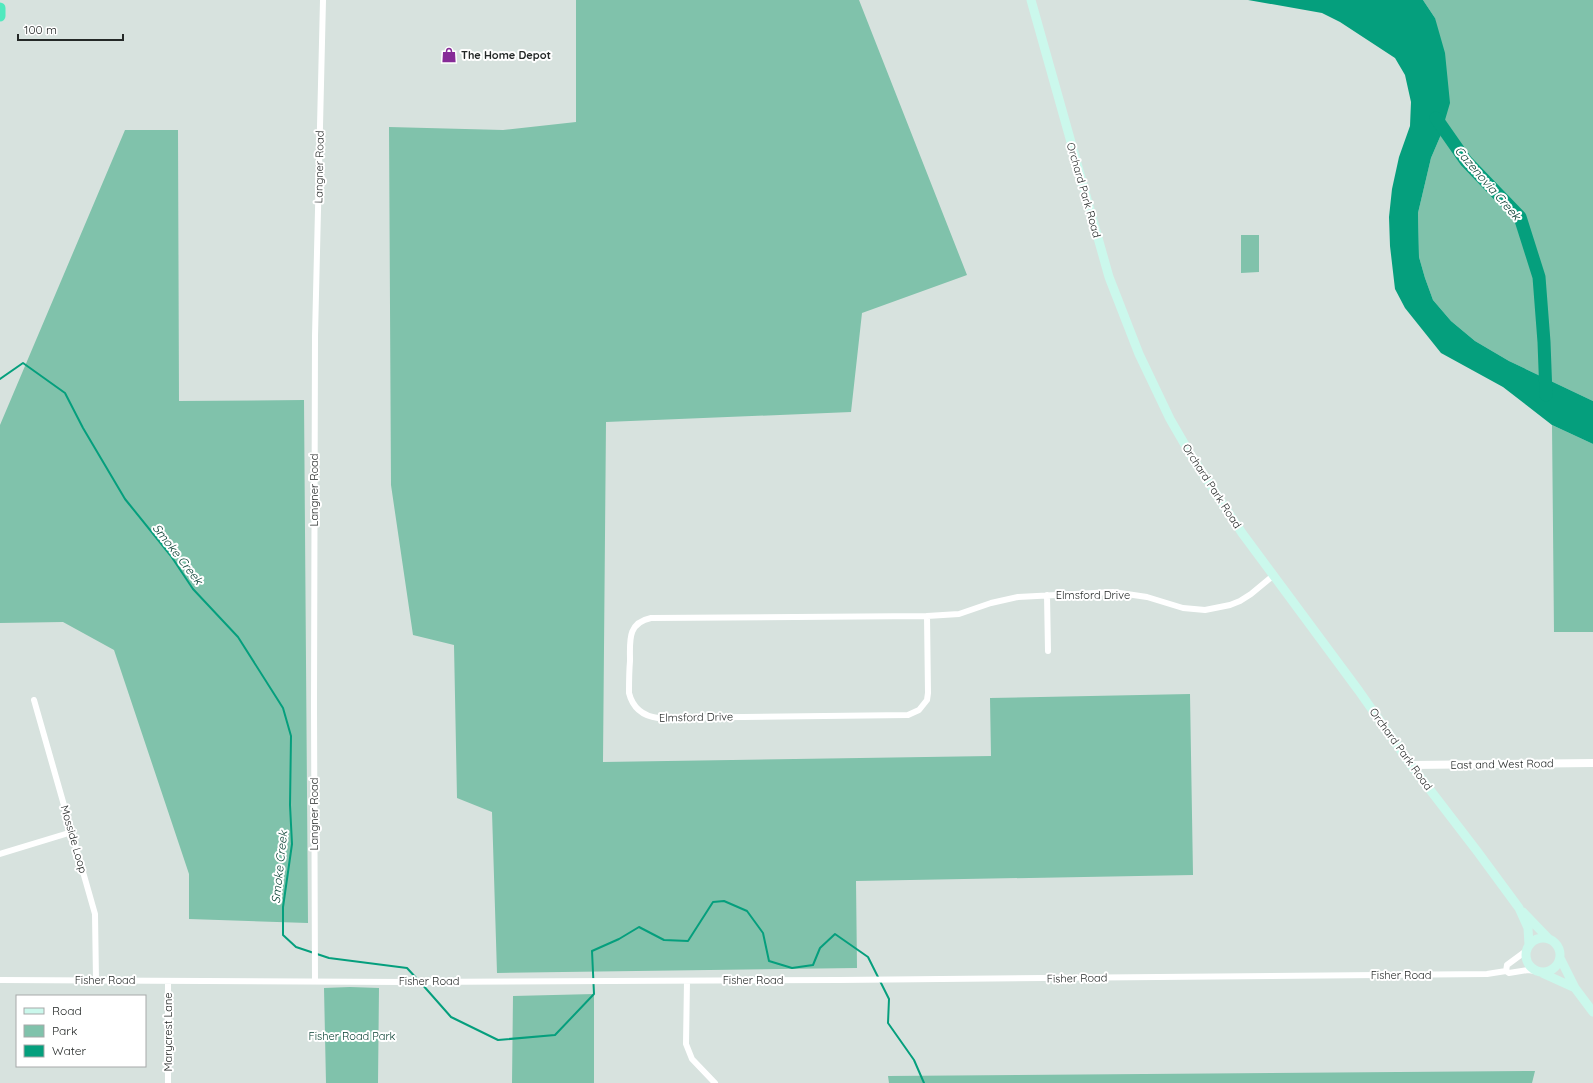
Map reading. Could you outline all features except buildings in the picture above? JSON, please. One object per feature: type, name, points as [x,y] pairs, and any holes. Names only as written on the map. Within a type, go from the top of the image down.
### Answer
[{"type":"highway","points":[[0,8],[0,16]]},
{"type":"main road","name":"Orchard Park Road","points":[[1031,0],[1101,251],[1128,329],[1160,399],[1185,445],[1242,533],[1359,691],[1411,765],[1519,908],[1549,939]]},
{"type":"main road","name":"Orchard Park Road","points":[[1519,908],[1528,928],[1528,948]]},
{"type":"main road","points":[[1574,988],[1538,972],[1529,966],[1526,961],[1528,948],[1534,941],[1539,938],[1549,939],[1559,947],[1560,958],[1574,988],[1593,1012]]},
{"type":"main road","points":[[1538,972],[1550,972],[1555,968],[1560,958]]},
{"type":"street","name":"Langner Road","points":[[315,981],[315,336],[323,0]]},
{"type":"street","name":"Elmsford Drive","points":[[927,616],[928,693],[923,706],[914,713],[908,715],[658,718],[644,715],[634,706],[629,693],[630,639],[635,627],[646,619],[651,618],[927,616],[959,614],[1006,598],[1113,592],[1147,597],[1183,608],[1205,610],[1240,601],[1274,575]]},
{"type":"street","points":[[1047,595],[1048,651]]},
{"type":"street","name":"Mosside Loop","points":[[34,700],[95,914],[96,980]]},
{"type":"street","name":"East and West Road","points":[[1411,765],[1593,763]]},
{"type":"street","points":[[0,854],[72,832]]},
{"type":"street","points":[[1506,971],[1507,965],[1528,948]]},
{"type":"street","name":"Fisher Road","points":[[0,980],[406,982],[883,980],[1487,974],[1528,970],[1538,972]]},
{"type":"street","name":"Marycrest Lane","points":[[168,981],[168,1083]]},
{"type":"street","points":[[687,981],[686,1044],[692,1059],[715,1083]]},
{"type":"green space","points":[[576,0],[859,0],[967,275],[862,313],[851,412],[606,422],[603,762],[991,756],[990,698],[1190,694],[1193,875],[856,881],[857,968],[497,973],[492,812],[457,798],[454,645],[413,635],[391,485],[389,127],[503,130],[576,122]]},
{"type":"green space","points":[[1423,0],[1593,0],[1593,401],[1509,361],[1475,341],[1451,321],[1433,300],[1419,257],[1418,213],[1431,158],[1440,137],[1435,18]]},
{"type":"green space","points":[[125,130],[178,130],[179,401],[304,400],[308,923],[189,919],[189,874],[114,650],[63,622],[0,623],[0,425]]},
{"type":"green space","points":[[1241,235],[1259,235],[1259,272],[1241,273]]},
{"type":"green space","points":[[1552,425],[1593,444],[1593,632],[1554,632]]},
{"type":"green space","name":"Fisher Road Park","points":[[324,988],[379,988],[378,1083],[326,1083]]},
{"type":"green space","points":[[594,994],[594,1083],[512,1083],[513,996]]},
{"type":"green space","points":[[1535,1071],[1532,1083],[889,1083],[888,1076]]},
{"type":"water","points":[[1248,0],[1423,0],[1435,18],[1445,53],[1450,103],[1440,137],[1431,158],[1418,213],[1419,257],[1433,300],[1451,321],[1475,341],[1509,361],[1593,401],[1593,444],[1552,425],[1503,387],[1441,353],[1405,308],[1395,289],[1390,246],[1389,217],[1392,189],[1399,157],[1410,126],[1411,102],[1405,75],[1395,58],[1340,22],[1322,13]]},
{"type":"waterway","name":"Cazenovia Creek","points":[[1436,118],[1466,161],[1520,217],[1539,277],[1546,395]]},
{"type":"waterway","name":"Smoke Creek","points":[[0,379],[23,363],[65,393],[83,428],[125,499],[171,556],[193,589],[238,637],[283,708],[291,736],[290,805],[292,844],[283,907],[283,935],[296,947],[329,958],[407,968],[418,980]]},
{"type":"waterway","name":"Smoke Creek","points":[[421,983],[451,1017],[498,1040],[555,1035],[594,994],[592,951],[619,939],[639,927],[664,940],[688,941],[713,902],[724,901],[747,911],[763,933],[769,961],[792,968],[813,965],[820,948],[835,934],[868,957],[889,999],[888,1023],[914,1060],[924,1083]]},
{"type":"place","name":"The Home Depot","points":[[449,55]]}]
